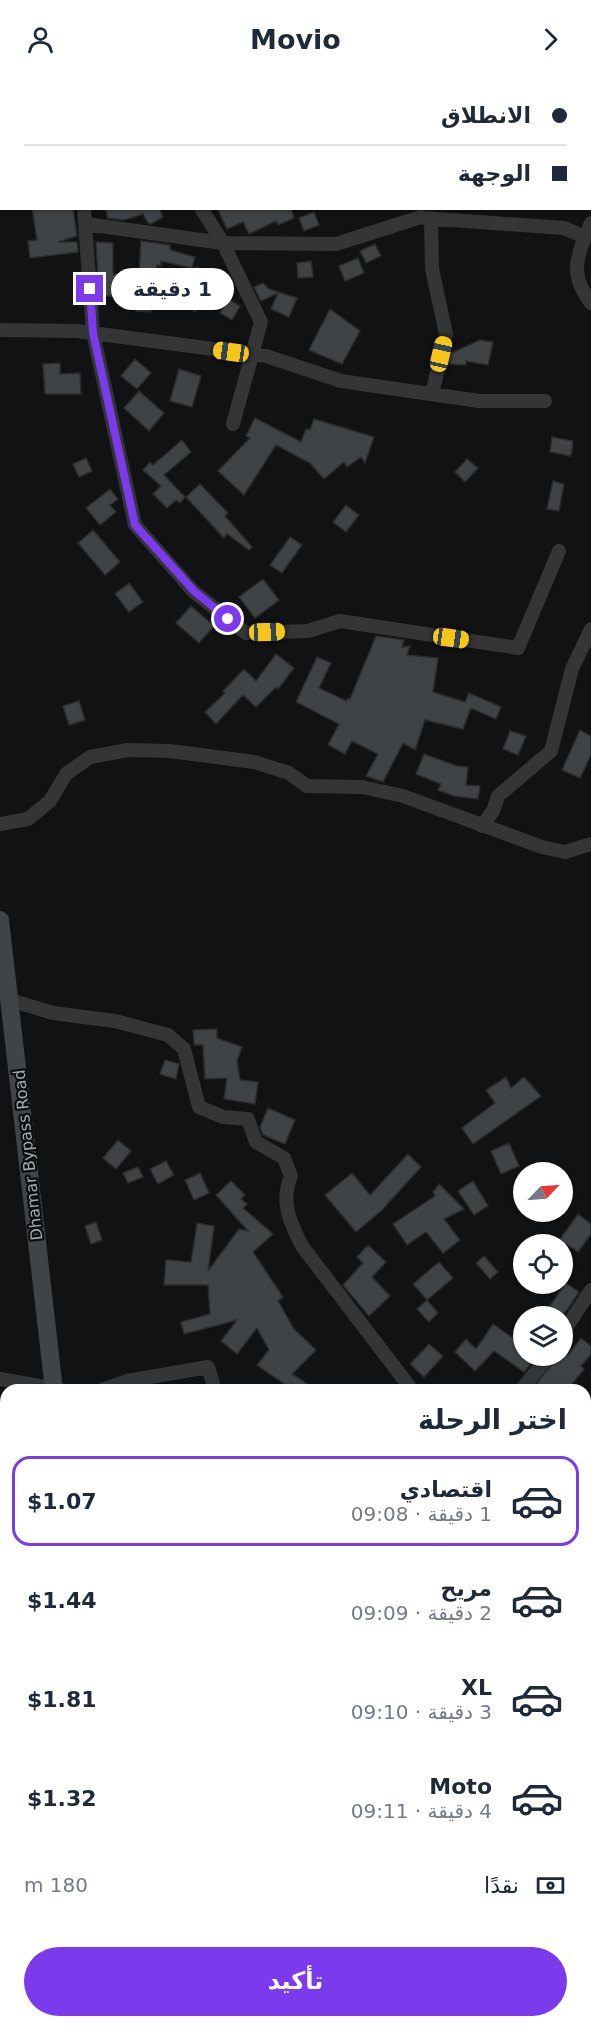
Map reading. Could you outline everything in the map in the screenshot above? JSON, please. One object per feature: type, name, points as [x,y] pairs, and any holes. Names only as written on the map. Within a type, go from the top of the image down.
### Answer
[{"type":"main road","name":"Dhamar Bypass Road","points":[[0,920],[56,1384]]},
{"type":"street","points":[[84,210],[93,333],[135,525],[194,591],[246,633],[308,631],[340,621],[518,648],[559,551]]},
{"type":"street","points":[[202,210],[223,243],[261,322],[233,424]]},
{"type":"street","points":[[86,224],[223,243],[336,244],[424,215],[564,228],[585,237]]},
{"type":"street","points":[[424,215],[432,269],[446,334],[432,394]]},
{"type":"street","points":[[591,224],[576,259],[579,287],[591,303]]},
{"type":"street","points":[[0,330],[93,333],[266,356],[341,381],[479,401],[544,400]]},
{"type":"street","points":[[482,826],[493,811],[498,796],[551,751],[572,669],[591,629]]},
{"type":"street","points":[[0,824],[28,819],[50,801],[66,774],[90,757],[128,750],[170,751],[254,762],[289,773],[307,786],[362,787],[393,794],[542,847],[565,852],[591,844]]},
{"type":"street","points":[[10,1000],[53,1013],[115,1021],[168,1035],[184,1049],[199,1107],[223,1117],[248,1119],[256,1142],[284,1158],[291,1176],[285,1191],[288,1219],[302,1246],[407,1384]]},
{"type":"street","points":[[573,1317],[591,1290]]},
{"type":"street","points":[[526,1384],[541,1366]]},
{"type":"street","points":[[118,1384],[208,1367],[213,1384]]},
{"type":"street","points":[[0,1378],[28,1384]]},
{"type":"building","points":[[32,210],[73,210],[77,236],[58,242],[77,242],[78,252],[30,258],[28,241],[37,240]]},
{"type":"building","points":[[106,210],[160,210],[163,217],[151,224],[143,214],[124,220],[108,218]]},
{"type":"building","points":[[218,210],[292,210],[294,218],[278,225],[276,221],[249,234],[243,222],[227,229]]},
{"type":"building","points":[[314,212],[319,225],[304,231],[299,218]]},
{"type":"building","points":[[141,241],[170,245],[170,250],[195,257],[192,268],[161,261],[161,266],[157,265],[156,288],[153,288],[151,312],[136,311],[137,299],[99,295],[96,242],[113,243],[113,274],[139,276]]},
{"type":"building","points":[[375,244],[381,256],[366,263],[360,251]]},
{"type":"building","points":[[358,258],[364,273],[345,281],[339,266]]},
{"type":"building","points":[[311,261],[313,277],[298,278],[297,263]]},
{"type":"building","points":[[196,267],[217,277],[208,297],[195,312],[177,298]]},
{"type":"building","points":[[263,283],[269,289],[297,298],[289,317],[271,309],[278,293],[261,301],[254,287]]},
{"type":"building","points":[[228,299],[240,306],[232,320],[220,313]]},
{"type":"building","points":[[330,309],[360,331],[342,364],[309,350]]},
{"type":"building","points":[[480,340],[493,342],[488,365],[466,361],[466,365],[448,364],[451,353]]},
{"type":"building","points":[[135,359],[151,373],[137,389],[121,376]]},
{"type":"building","points":[[60,363],[60,374],[80,373],[81,394],[45,394],[43,364]]},
{"type":"building","points":[[179,369],[201,376],[192,407],[170,401]]},
{"type":"building","points":[[139,391],[164,413],[149,431],[124,408]]},
{"type":"building","points":[[255,418],[301,442],[306,429],[310,430],[314,419],[374,437],[365,463],[361,457],[347,467],[344,462],[324,479],[310,463],[276,445],[244,495],[218,471],[250,438],[246,436]]},
{"type":"building","points":[[552,437],[573,441],[571,456],[550,452]]},
{"type":"building","points":[[182,440],[191,452],[164,475],[185,497],[180,503],[176,500],[167,508],[153,494],[161,486],[143,470],[150,462],[153,465]]},
{"type":"building","points":[[86,458],[92,471],[79,477],[73,464]]},
{"type":"building","points":[[467,459],[478,468],[465,482],[455,472]]},
{"type":"building","points":[[553,481],[564,484],[559,511],[547,509]]},
{"type":"building","points":[[200,484],[228,513],[225,516],[252,547],[249,550],[227,534],[224,538],[186,497]]},
{"type":"building","points":[[110,489],[118,499],[110,505],[116,512],[100,525],[86,508]]},
{"type":"building","points":[[346,505],[359,515],[346,532],[333,522]]},
{"type":"building","points":[[93,530],[120,562],[105,575],[78,543]]},
{"type":"building","points":[[290,537],[302,545],[282,573],[270,565]]},
{"type":"building","points":[[263,579],[279,600],[255,618],[239,597]]},
{"type":"building","points":[[129,583],[143,602],[129,612],[115,594]]},
{"type":"building","points":[[191,606],[214,626],[199,643],[176,623]]},
{"type":"building","points":[[376,636],[404,640],[402,647],[410,646],[407,655],[438,658],[433,692],[465,702],[469,693],[501,707],[496,719],[471,708],[463,729],[425,720],[415,750],[403,743],[383,782],[366,776],[378,754],[352,741],[345,754],[328,745],[339,724],[296,702],[317,657],[331,663],[319,688],[346,701],[350,699]]},
{"type":"building","points":[[276,654],[294,668],[278,689],[276,687],[256,707],[243,695],[216,724],[205,712],[225,693],[223,691],[244,669],[256,681]]},
{"type":"building","points":[[79,701],[85,720],[69,725],[63,706]]},
{"type":"building","points":[[580,730],[591,736],[591,755],[580,778],[562,770]]},
{"type":"building","points":[[510,731],[526,736],[518,755],[503,749]]},
{"type":"building","points":[[424,754],[457,766],[468,767],[466,785],[480,786],[478,799],[454,796],[438,790],[441,784],[416,774]]},
{"type":"building","points":[[217,1029],[217,1038],[242,1047],[237,1061],[240,1080],[258,1082],[255,1104],[224,1099],[227,1078],[205,1079],[203,1045],[194,1045],[193,1030]]},
{"type":"building","points":[[165,1060],[179,1064],[176,1079],[160,1074]]},
{"type":"building","points":[[506,1077],[511,1088],[524,1077],[541,1096],[473,1144],[462,1128],[495,1103],[486,1090]]},
{"type":"building","points":[[268,1108],[295,1120],[285,1144],[263,1135],[260,1127]]},
{"type":"building","points":[[118,1140],[131,1151],[116,1169],[103,1158]]},
{"type":"building","points":[[509,1143],[517,1162],[513,1162],[513,1169],[501,1174],[491,1151]]},
{"type":"building","points":[[408,1154],[421,1167],[382,1210],[356,1232],[325,1195],[352,1173],[370,1195]]},
{"type":"building","points":[[166,1161],[174,1175],[158,1184],[150,1169]]},
{"type":"building","points":[[138,1167],[143,1177],[128,1183],[123,1173]]},
{"type":"building","points":[[200,1173],[209,1193],[194,1200],[185,1180]]},
{"type":"building","points":[[231,1181],[245,1195],[241,1199],[247,1204],[243,1208],[273,1234],[253,1252],[283,1297],[278,1301],[294,1329],[316,1350],[292,1374],[308,1384],[284,1384],[257,1365],[269,1350],[257,1328],[237,1354],[221,1341],[237,1320],[184,1334],[181,1322],[210,1314],[208,1285],[164,1285],[166,1260],[191,1262],[197,1223],[214,1226],[208,1271],[239,1229],[248,1231],[216,1195]]},
{"type":"building","points":[[473,1181],[488,1206],[474,1215],[458,1191]]},
{"type":"building","points":[[439,1184],[464,1209],[444,1219],[460,1240],[443,1253],[426,1232],[407,1245],[393,1224],[435,1196],[433,1192]]},
{"type":"building","points":[[578,1214],[591,1224],[591,1234],[578,1252],[573,1248],[573,1234],[564,1234]]},
{"type":"building","points":[[96,1222],[102,1240],[91,1244],[85,1226]]},
{"type":"building","points":[[368,1245],[386,1262],[372,1277],[390,1296],[369,1316],[343,1285],[363,1263],[357,1257]]},
{"type":"building","points":[[484,1256],[498,1272],[490,1279],[476,1263]]},
{"type":"building","points":[[439,1262],[453,1278],[427,1300],[413,1284]]},
{"type":"building","points":[[573,1288],[579,1292],[570,1306],[550,1306],[558,1294],[573,1294]]},
{"type":"building","points":[[427,1300],[438,1313],[429,1322],[417,1309]]},
{"type":"building","points":[[493,1324],[513,1338],[513,1364],[494,1351],[475,1371],[455,1352],[466,1339],[476,1349]]},
{"type":"building","points":[[581,1338],[591,1346],[591,1354],[581,1366],[584,1369],[572,1384],[537,1384],[550,1366],[573,1366],[573,1348]]},
{"type":"building","points":[[429,1344],[443,1356],[424,1377],[410,1364]]},
{"type":"building","points":[[515,1366],[529,1366],[524,1372]]},
{"type":"route","points":[[90,289],[93,333],[135,525],[194,591],[228,619]]}]
